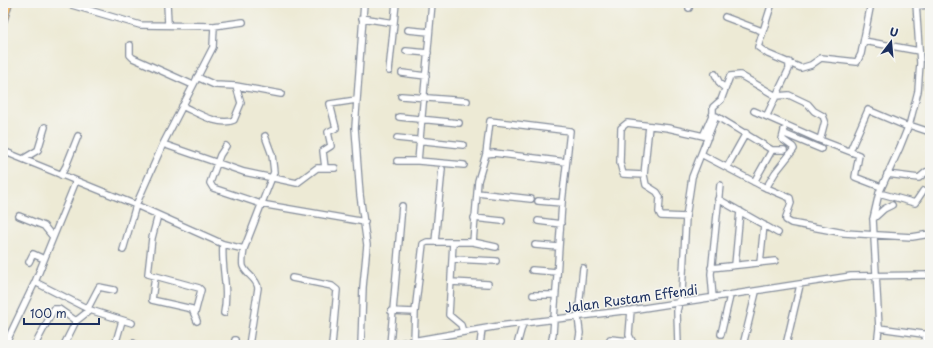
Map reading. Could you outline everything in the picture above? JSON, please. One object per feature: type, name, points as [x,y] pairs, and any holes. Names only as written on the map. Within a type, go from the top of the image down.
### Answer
[{"type":"highway","points":[[3,20],[8,3]]},
{"type":"street","points":[[65,3],[131,23],[214,26],[243,22]]},
{"type":"street","points":[[167,3],[168,24]]},
{"type":"street","points":[[361,345],[363,287],[367,246],[365,222],[360,195],[355,128],[364,3]]},
{"type":"street","points":[[389,70],[396,3]]},
{"type":"street","points":[[418,162],[432,3]]},
{"type":"street","points":[[772,3],[758,44],[759,49],[801,68],[811,65],[821,58],[854,63],[859,60],[871,3]]},
{"type":"street","points":[[877,345],[879,328],[872,234],[873,219],[880,190],[908,126],[918,91],[920,51],[917,4],[930,5]]},
{"type":"street","points":[[725,17],[762,30]]},
{"type":"street","points":[[362,18],[394,23]]},
{"type":"street","points":[[123,250],[136,205],[163,144],[213,47],[214,26]]},
{"type":"street","points":[[408,30],[430,32]]},
{"type":"street","points":[[864,41],[920,51]]},
{"type":"street","points":[[130,45],[130,55],[133,58],[193,85]]},
{"type":"street","points":[[406,51],[428,53]]},
{"type":"street","points":[[767,115],[789,69],[789,62]]},
{"type":"street","points":[[402,73],[426,76]]},
{"type":"street","points":[[716,74],[720,84],[725,88]]},
{"type":"street","points":[[678,345],[676,311],[682,292],[686,217],[692,177],[701,154],[713,112],[713,107],[721,100],[730,76],[740,75],[776,96],[791,96],[808,104],[814,111],[823,116],[825,122],[820,140]]},
{"type":"street","points":[[197,78],[216,85],[236,86],[281,94]]},
{"type":"street","points":[[182,106],[213,120],[230,122],[234,120],[237,115],[241,103],[236,86]]},
{"type":"street","points":[[401,96],[467,101]]},
{"type":"street","points":[[325,168],[324,151],[331,146],[328,132],[336,127],[330,104],[356,100]]},
{"type":"street","points":[[850,151],[868,110],[908,126],[930,132]]},
{"type":"street","points":[[754,111],[767,115],[820,140],[860,156],[855,177],[880,190],[915,203],[923,191]]},
{"type":"street","points":[[705,136],[716,116],[772,150],[784,150]]},
{"type":"street","points":[[399,117],[459,123]]},
{"type":"street","points":[[473,242],[477,192],[480,172],[486,154],[490,121],[570,131],[562,204],[551,345]]},
{"type":"street","points":[[644,175],[624,174],[622,172],[620,163],[621,128],[627,123],[705,136]]},
{"type":"street","points":[[766,188],[794,149],[782,139],[786,124]]},
{"type":"street","points":[[649,126],[644,175],[646,185],[657,192],[660,197],[659,212],[662,216],[686,217]]},
{"type":"street","points":[[23,159],[38,150],[45,127]]},
{"type":"street","points":[[784,131],[785,134],[821,149]]},
{"type":"street","points":[[727,167],[746,133]]},
{"type":"street","points":[[60,175],[66,166],[78,136]]},
{"type":"street","points":[[249,345],[258,288],[256,281],[243,267],[244,249],[274,172],[272,155],[265,136]]},
{"type":"street","points":[[397,138],[463,145]]},
{"type":"street","points":[[163,144],[244,172],[299,183],[314,169],[335,168]]},
{"type":"street","points":[[226,146],[217,163],[210,183],[213,188],[261,204],[365,222]]},
{"type":"street","points":[[754,182],[772,150]]},
{"type":"street","points":[[3,151],[136,205],[223,244],[244,249]]},
{"type":"street","points":[[486,154],[494,153],[566,162]]},
{"type":"street","points":[[701,154],[792,200],[786,217],[786,220],[791,223],[837,232],[912,236],[930,234]]},
{"type":"street","points":[[397,161],[464,165]]},
{"type":"street","points":[[435,242],[442,169]]},
{"type":"street","points":[[887,174],[919,178],[926,172]]},
{"type":"street","points":[[5,345],[35,282],[76,181]]},
{"type":"street","points":[[713,298],[711,268],[720,185]]},
{"type":"street","points":[[477,192],[531,199]]},
{"type":"street","points":[[718,199],[778,232]]},
{"type":"street","points":[[538,201],[562,204]]},
{"type":"street","points":[[873,219],[884,209],[892,205]]},
{"type":"street","points":[[389,345],[402,206]]},
{"type":"street","points":[[735,265],[740,212]]},
{"type":"street","points":[[158,215],[152,238],[148,274],[199,288],[201,290],[195,313],[197,321]]},
{"type":"street","points":[[19,216],[44,226],[53,237]]},
{"type":"street","points":[[474,218],[502,221]]},
{"type":"street","points":[[538,221],[561,224]]},
{"type":"street","points":[[760,263],[764,225]]},
{"type":"street","points":[[414,341],[415,312],[423,244],[428,242],[473,242],[496,247]]},
{"type":"street","points":[[453,242],[449,315],[461,325],[463,332]]},
{"type":"street","points":[[223,244],[227,290],[224,313]]},
{"type":"street","points":[[535,245],[559,247]]},
{"type":"street","points":[[29,262],[33,254],[44,259]]},
{"type":"street","points":[[452,259],[496,261]]},
{"type":"street","points":[[711,268],[775,261]]},
{"type":"street","points":[[578,345],[580,333],[578,317],[583,268]]},
{"type":"street","points":[[532,270],[557,272]]},
{"type":"street","name":"Jalan Rustam Effendi","points":[[389,345],[482,329],[730,296],[851,276],[930,275]]},
{"type":"street","points":[[155,276],[152,300],[188,308],[195,313]]},
{"type":"street","points":[[292,278],[336,288],[337,300],[332,345]]},
{"type":"street","points":[[35,282],[89,309],[132,323]]},
{"type":"street","points":[[451,282],[488,284]]},
{"type":"street","points":[[786,345],[800,285]]},
{"type":"street","points":[[64,345],[76,321],[89,309],[99,287],[114,290]]},
{"type":"street","points":[[743,345],[756,292]]},
{"type":"street","points":[[533,295],[555,295]]},
{"type":"street","points":[[721,334],[730,296]]},
{"type":"street","points":[[35,345],[54,309],[58,309],[76,321]]},
{"type":"street","points":[[631,310],[629,335],[633,343]]},
{"type":"street","points":[[391,311],[415,312]]},
{"type":"street","points":[[115,345],[122,321]]},
{"type":"street","points":[[517,345],[523,323]]},
{"type":"street","points":[[879,328],[928,334],[924,345]]},
{"type":"street","points":[[480,345],[482,329]]},
{"type":"street","points":[[608,345],[610,339],[633,343]]}]
